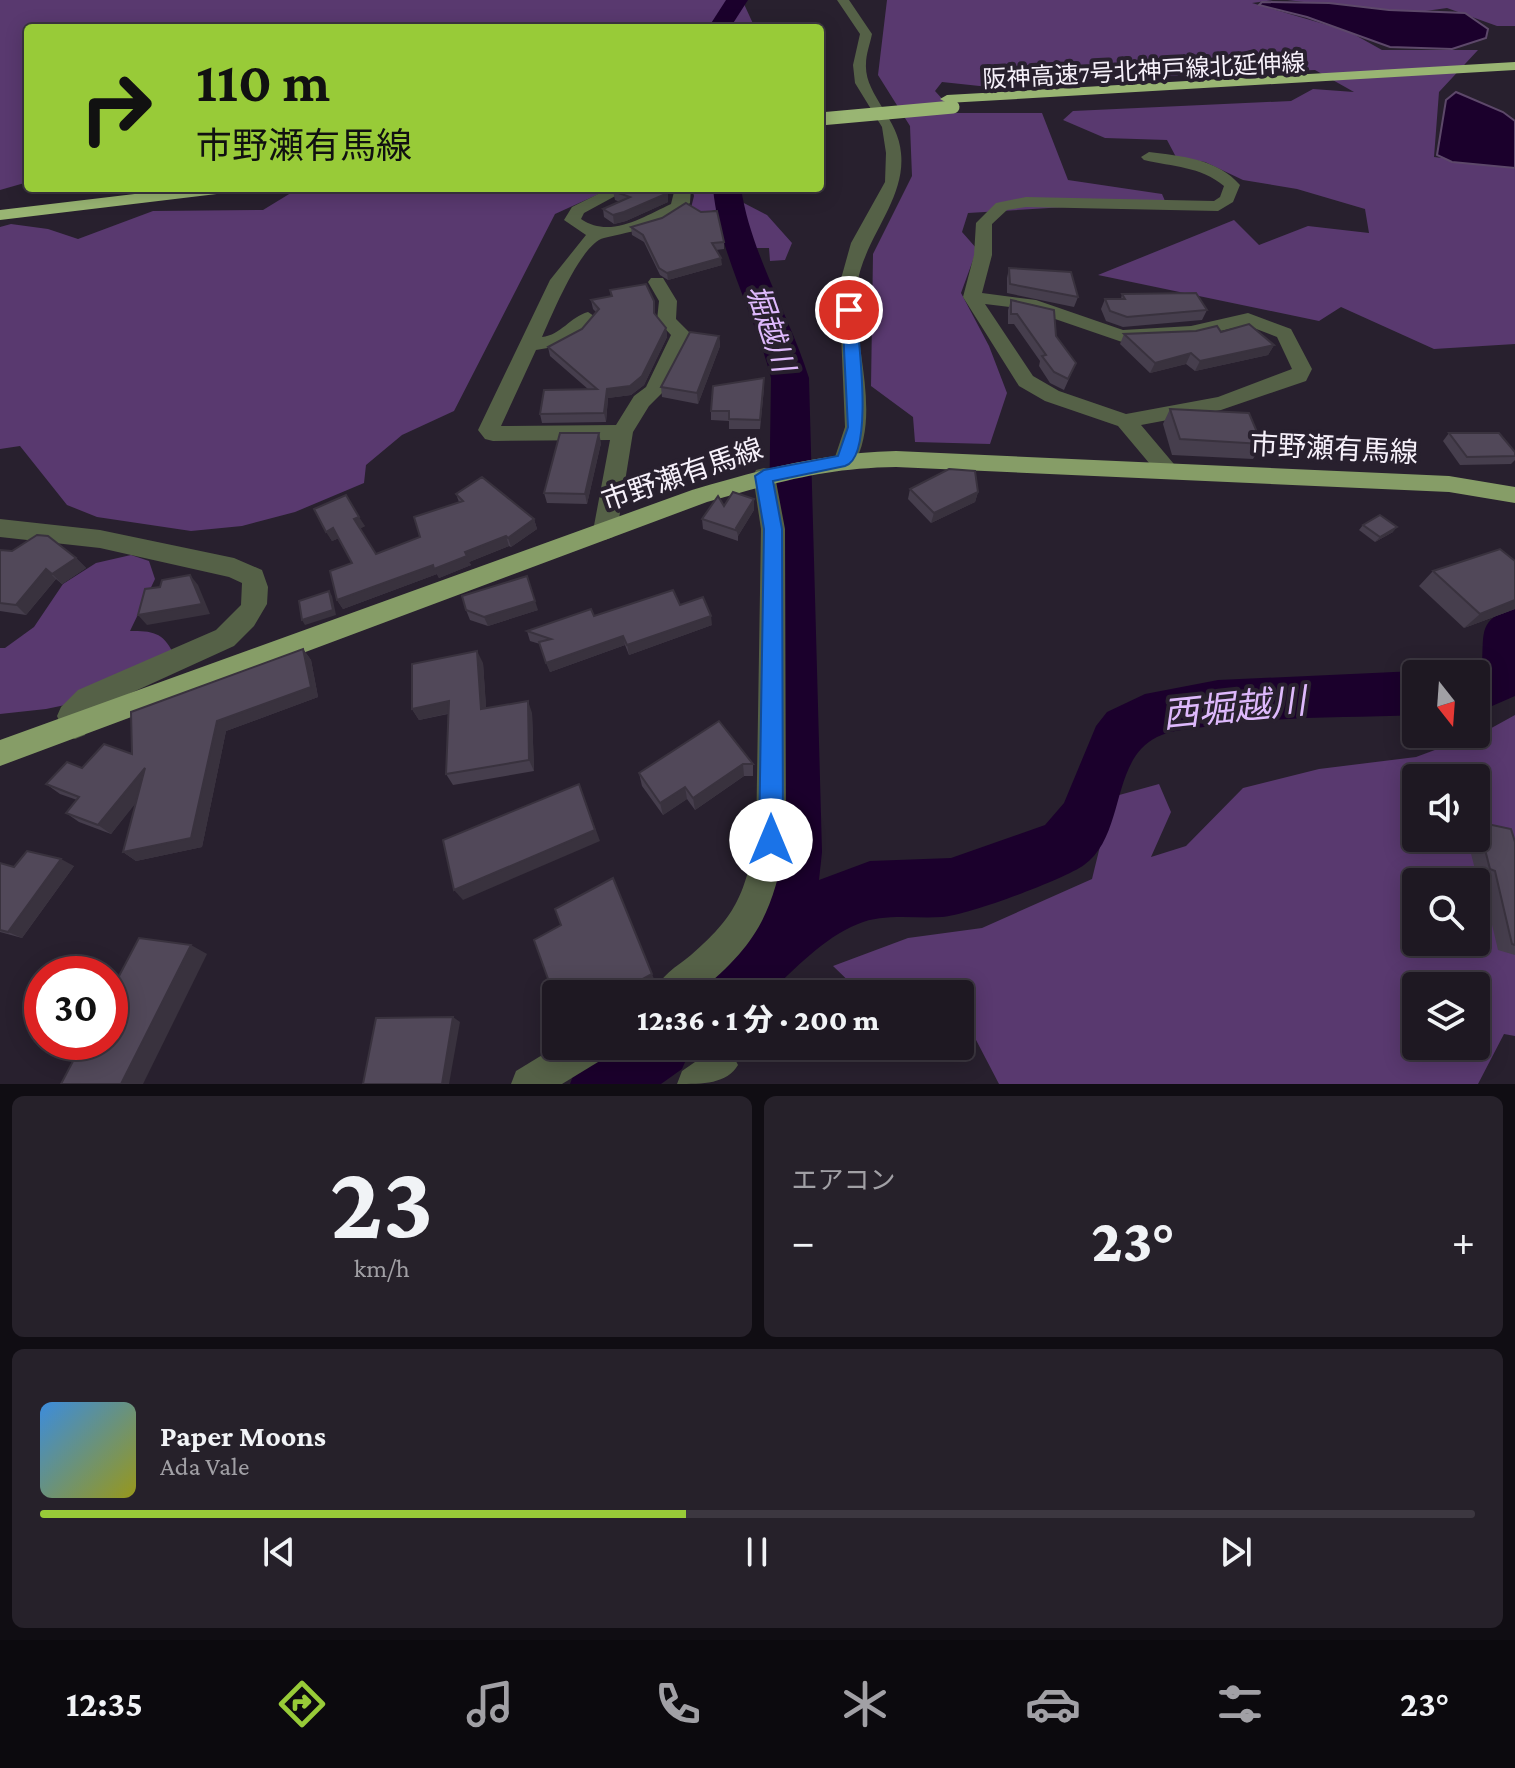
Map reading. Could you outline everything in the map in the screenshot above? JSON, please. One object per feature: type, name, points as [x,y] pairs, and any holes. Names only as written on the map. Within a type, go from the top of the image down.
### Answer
[{"type":"highway","name":"阪神高速7号北神戸線北延伸線","points":[[950,103],[1323,75],[1515,69]]},
{"type":"highway","name":"阪神高速7号北神戸線北延伸線","points":[[950,103],[1338,84],[1470,76],[1515,69]]},
{"type":"highway","points":[[824,110],[950,103]]},
{"type":"highway","points":[[824,119],[950,103]]},
{"type":"highway","points":[[0,204],[107,192]]},
{"type":"highway","points":[[0,215],[192,192]]},
{"type":"main road","name":"市野瀬有馬線","points":[[0,753],[605,531],[782,471],[845,460],[896,459],[1449,484],[1515,495]]},
{"type":"street","points":[[843,0],[866,34],[859,65],[862,83],[889,127],[894,153],[893,182],[860,243],[848,286],[856,427],[845,460]]},
{"type":"street","points":[[972,297],[1029,304],[1122,336],[1191,332],[1248,319],[1284,333],[1302,369],[1299,376],[1221,403],[1125,421],[1052,396],[1026,381],[984,320],[972,297],[983,255],[984,223],[1002,206],[1026,202],[1075,202],[1193,208],[1218,206],[1227,199],[1232,185],[1219,173],[1203,166],[1149,157]]},
{"type":"street","points":[[614,192],[578,210],[572,220],[596,234],[623,231],[677,207],[682,203],[683,192]]},
{"type":"street","points":[[596,234],[572,260],[559,280],[489,430],[493,434],[622,432]]},
{"type":"street","points":[[605,531],[622,432],[641,401],[654,391],[681,334],[666,320],[668,301],[657,282]]},
{"type":"street","points":[[527,345],[558,341],[588,318]]},
{"type":"street","points":[[1125,421],[1168,470]]},
{"type":"street","points":[[688,980],[745,923],[762,886],[771,840],[773,529],[782,471]]},
{"type":"street","points":[[0,528],[100,539],[234,568],[253,577],[258,591],[254,608],[244,623],[225,638],[88,699],[71,716],[75,726]]},
{"type":"street","points":[[529,1084],[568,1060]]},
{"type":"street","points":[[695,1084],[720,1065],[716,1060]]},
{"type":"shaded area","points":[[0,0],[746,0],[744,4],[753,24],[24,24],[24,183],[0,190]]},
{"type":"shaded area","points":[[887,0],[1273,0],[1252,3],[1348,31],[1382,50],[1478,50],[1439,92],[1434,157],[1515,167],[1515,344],[1434,349],[1341,307],[1319,321],[1098,275],[1234,220],[1259,245],[1308,226],[1369,233],[1365,209],[1297,189],[1243,180],[1205,162],[1176,157],[1167,140],[1105,138],[1063,120],[1073,111],[1291,101],[1313,89],[1354,92],[1315,70],[1009,82],[989,87],[942,82],[935,91],[955,113],[1042,113],[1068,180],[1162,194],[1165,201],[968,213],[962,232],[977,249],[961,293],[989,346],[1007,393],[990,444],[915,442],[913,417],[871,386],[873,254],[912,176],[910,126],[878,75]]},
{"type":"shaded area","points":[[1287,0],[1515,0],[1515,26],[1497,26],[1447,8],[1404,14]]},
{"type":"shaded area","points":[[1262,2],[1329,3],[1389,10],[1465,13],[1488,29],[1486,38],[1452,49],[1390,47],[1307,17],[1259,5]]},
{"type":"shaded area","points":[[1456,92],[1503,112],[1515,121],[1515,168],[1452,162],[1437,155],[1446,100]]},
{"type":"shaded area","points":[[292,192],[603,192],[555,214],[454,411],[402,435],[366,465],[364,483],[295,512],[242,526],[191,531],[97,517],[67,505],[20,446],[0,449],[0,227],[11,224],[48,229],[78,239],[153,211],[263,210]]},
{"type":"shaded area","points":[[693,192],[739,192],[740,201],[767,215],[792,243],[785,260],[770,261],[769,248],[749,248],[722,208],[701,214],[690,212]]},
{"type":"shaded area","points":[[131,555],[149,561],[155,579],[130,631],[156,634],[173,653],[118,694],[46,709],[0,714],[0,648],[5,648],[34,627],[63,584],[96,563]]},
{"type":"shaded area","points":[[1515,715],[1515,1036],[1504,1034],[1478,1084],[999,1084],[974,1038],[974,980],[848,980],[833,966],[908,938],[982,928],[1092,879],[1112,797],[1159,784],[1171,812],[1151,857],[1186,846],[1243,788],[1319,769],[1416,757],[1440,748],[1490,748],[1490,729]]},
{"type":"building","points":[[616,192],[668,193],[613,215],[603,209],[630,197]]},
{"type":"building","points":[[686,203],[701,212],[717,211],[724,242],[712,243],[721,258],[667,273],[659,268],[643,235],[631,227],[662,218]]},
{"type":"building","points":[[1009,268],[1071,272],[1078,297],[1010,284]]},
{"type":"building","points":[[646,284],[654,301],[654,313],[666,328],[642,376],[630,386],[607,389],[604,413],[540,414],[544,390],[597,389],[548,347],[582,329],[599,309],[591,300],[612,296],[610,290]]},
{"type":"building","points":[[1196,293],[1207,310],[1127,317],[1110,311],[1105,299],[1125,299],[1122,294]]},
{"type":"building","points":[[1011,300],[1054,310],[1056,336],[1076,363],[1068,379],[1054,372],[1017,314],[1011,314]]},
{"type":"building","points":[[1249,324],[1274,345],[1200,361],[1191,353],[1155,363],[1124,334],[1196,331],[1217,326],[1221,332]]},
{"type":"building","points":[[690,332],[719,336],[697,393],[661,387]]},
{"type":"building","points":[[764,378],[760,420],[729,419],[729,411],[711,411],[713,386]]},
{"type":"building","points":[[1170,409],[1249,413],[1262,444],[1180,439]]},
{"type":"building","points":[[560,433],[599,433],[585,494],[544,493]]},
{"type":"building","points":[[1449,433],[1499,433],[1515,456],[1467,457]]},
{"type":"building","points":[[949,469],[975,471],[978,492],[934,513],[910,489]]},
{"type":"building","points":[[482,477],[534,519],[508,538],[506,536],[465,552],[467,556],[337,600],[330,571],[352,563],[333,528],[326,532],[314,509],[346,495],[359,517],[354,519],[376,554],[420,537],[414,517],[463,501],[456,494]]},
{"type":"building","points":[[733,492],[754,499],[736,528],[738,531],[702,519],[718,496],[724,506]]},
{"type":"building","points":[[1380,515],[1397,527],[1380,537],[1363,525]]},
{"type":"building","points":[[37,535],[48,536],[76,558],[52,574],[46,569],[16,605],[0,603],[0,550],[12,551]]},
{"type":"building","points":[[1500,549],[1515,561],[1515,600],[1480,614],[1433,571]]},
{"type":"building","points":[[190,575],[202,604],[138,615],[145,589],[160,587],[162,580]]},
{"type":"building","points":[[527,576],[535,601],[484,617],[466,610],[462,596]]},
{"type":"building","points":[[673,590],[680,605],[703,597],[711,616],[627,645],[623,636],[546,663],[539,642],[551,639],[527,631],[591,609],[594,616]]},
{"type":"building","points":[[329,591],[333,610],[302,620],[299,601]]},
{"type":"building","points":[[303,649],[311,687],[217,721],[191,838],[123,852],[145,768],[98,825],[66,813],[79,797],[46,784],[67,762],[82,768],[104,744],[132,754],[131,712]]},
{"type":"building","points":[[477,651],[481,709],[528,701],[529,760],[446,774],[449,701],[412,709],[412,664]]},
{"type":"building","points":[[719,721],[753,764],[743,764],[693,798],[685,787],[660,803],[639,773]]},
{"type":"building","points":[[579,784],[595,830],[454,890],[443,840]]},
{"type":"building","points":[[1490,825],[1511,829],[1515,842],[1515,945],[1512,944],[1495,871],[1490,868],[1486,852],[1490,852]]},
{"type":"building","points":[[27,851],[61,859],[8,932],[0,930],[0,863],[14,867]]},
{"type":"building","points":[[613,878],[652,974],[641,980],[548,980],[534,940],[561,925],[555,909]]},
{"type":"building","points":[[139,938],[191,945],[121,1084],[61,1084],[74,1060],[128,1060],[128,959]]},
{"type":"building","points":[[453,1017],[442,1084],[363,1084],[376,1018]]},
{"type":"waterway","name":"堀越川","points":[[722,24],[737,0]]},
{"type":"waterway","name":"堀越川","points":[[727,192],[731,221],[778,336],[790,378],[793,852],[787,913],[769,947]]},
{"type":"waterway","name":"西堀越川","points":[[1490,686],[1504,673],[1507,658],[1505,638],[1515,627]]},
{"type":"waterway","name":"西堀越川","points":[[737,980],[803,923],[840,901],[881,889],[951,887],[1010,868],[1065,845],[1084,821],[1115,742],[1125,729],[1145,717],[1218,702],[1402,693]]},
{"type":"waterway","points":[[603,1084],[638,1060]]},
{"type":"route","points":[[771,840],[773,529],[764,476],[845,460],[856,427],[849,310]]}]
